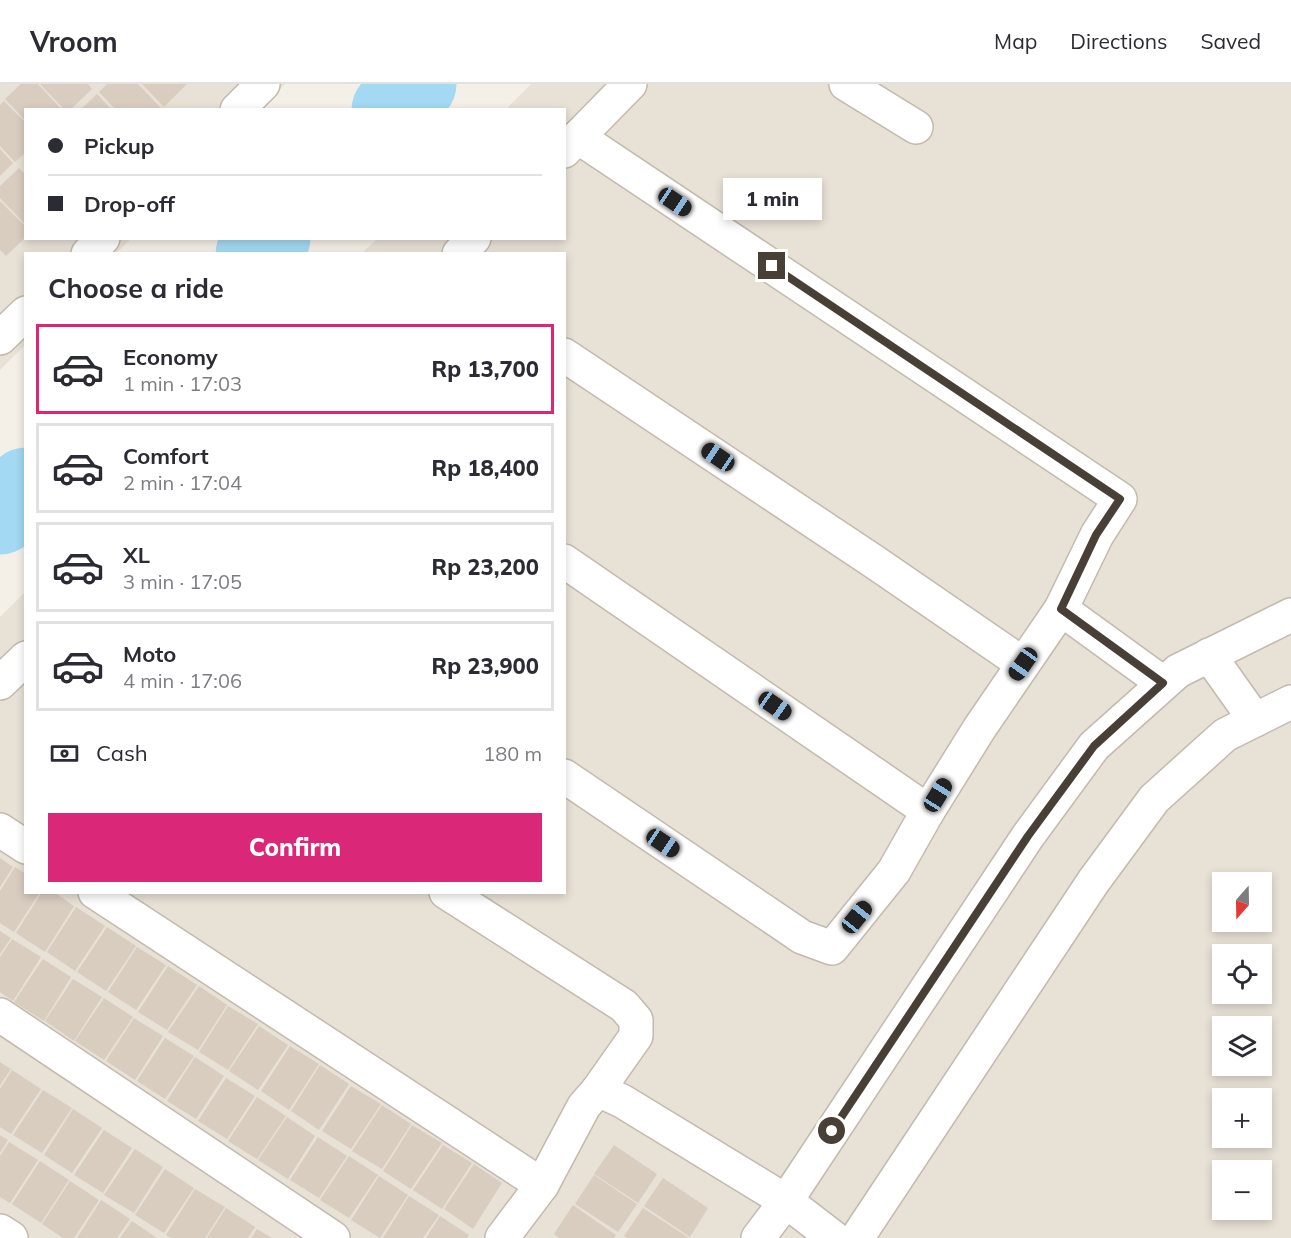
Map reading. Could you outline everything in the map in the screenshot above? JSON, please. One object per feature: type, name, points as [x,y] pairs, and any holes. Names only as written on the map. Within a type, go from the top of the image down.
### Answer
[{"type":"street","points":[[239,108],[263,84]]},
{"type":"street","points":[[566,777],[802,937],[832,948],[894,871],[979,729],[1061,609],[1096,535],[1120,499],[571,144],[630,84]]},
{"type":"street","points":[[846,84],[916,127]]},
{"type":"street","points":[[90,252],[101,240]]},
{"type":"street","points":[[461,252],[472,240]]},
{"type":"street","points":[[0,338],[24,315]]},
{"type":"street","points":[[566,355],[1023,664]]},
{"type":"street","points":[[566,562],[928,811]]},
{"type":"street","points":[[1061,609],[1163,683]]},
{"type":"street","points":[[758,1238],[786,1201],[1028,836],[1094,746],[1178,671],[1291,615]]},
{"type":"street","points":[[1209,655],[1255,720]]},
{"type":"street","points":[[0,683],[24,660]]},
{"type":"street","points":[[857,1238],[1093,882],[1154,799],[1226,735],[1291,702]]},
{"type":"street","points":[[0,830],[24,846]]},
{"type":"street","points":[[98,894],[542,1185]]},
{"type":"street","points":[[449,894],[624,1006],[636,1020],[636,1036],[584,1106],[542,1185],[502,1238]]},
{"type":"street","points":[[0,1016],[333,1238]]},
{"type":"street","points":[[598,1090],[622,1101],[786,1201],[834,1238]]},
{"type":"street","points":[[0,1231],[11,1238]]},
{"type":"shaded area","points":[[0,84],[285,84],[261,108],[24,108],[24,240],[130,240],[117,252],[24,252],[24,346],[0,370]]},
{"type":"shaded area","points":[[531,84],[1291,84],[1291,1238],[0,1238],[0,617],[24,593],[24,894],[566,894],[566,252],[363,252],[376,240],[566,240],[566,108],[507,108]]},
{"type":"building","points":[[21,84],[38,84],[60,108],[24,108],[24,119],[5,99]]},
{"type":"building","points":[[40,84],[88,84],[92,89],[72,108],[63,108]]},
{"type":"building","points":[[107,84],[138,84],[161,108],[114,108],[99,92]]},
{"type":"building","points":[[142,84],[187,84],[164,107]]},
{"type":"building","points":[[97,94],[110,108],[82,108]]},
{"type":"building","points":[[4,101],[24,121],[24,154],[15,162],[0,146],[0,105]]},
{"type":"building","points":[[0,149],[13,163],[0,176]]},
{"type":"building","points":[[19,168],[24,173],[24,223],[0,198],[0,186]]},
{"type":"building","points":[[0,201],[24,225],[24,239],[6,256],[0,250]]},
{"type":"building","points":[[0,858],[13,867],[0,887]]},
{"type":"building","points":[[15,867],[24,873],[24,894],[39,894],[14,932],[0,923],[0,891]]},
{"type":"building","points":[[41,894],[57,894],[74,906],[45,952],[16,933]]},
{"type":"building","points":[[76,907],[105,926],[75,971],[47,952]]},
{"type":"building","points":[[107,927],[136,946],[106,991],[77,972]]},
{"type":"building","points":[[0,931],[11,938],[0,954]]},
{"type":"building","points":[[12,939],[41,957],[13,1001],[0,992],[0,957]]},
{"type":"building","points":[[137,947],[166,965],[136,1010],[108,992]]},
{"type":"building","points":[[43,959],[71,977],[44,1021],[14,1002]]},
{"type":"building","points":[[168,966],[197,985],[167,1030],[138,1012]]},
{"type":"building","points":[[73,979],[102,997],[74,1041],[45,1021]]},
{"type":"building","points":[[199,986],[227,1005],[198,1050],[168,1032]]},
{"type":"building","points":[[104,998],[133,1017],[104,1060],[75,1041]]},
{"type":"building","points":[[228,1006],[258,1024],[228,1070],[199,1052]]},
{"type":"building","points":[[134,1018],[163,1036],[135,1080],[106,1061]]},
{"type":"building","points":[[259,1026],[288,1045],[258,1090],[229,1071]]},
{"type":"building","points":[[165,1038],[194,1056],[165,1099],[137,1081]]},
{"type":"building","points":[[290,1046],[319,1064],[289,1110],[261,1091]]},
{"type":"building","points":[[195,1057],[224,1076],[196,1119],[167,1101]]},
{"type":"building","points":[[0,1062],[11,1069],[0,1085]]},
{"type":"building","points":[[320,1065],[349,1084],[319,1130],[291,1111]]},
{"type":"building","points":[[12,1070],[41,1089],[11,1134],[0,1127],[0,1089]]},
{"type":"building","points":[[226,1078],[255,1096],[227,1139],[198,1121]]},
{"type":"building","points":[[351,1086],[381,1104],[351,1149],[322,1131]]},
{"type":"building","points":[[43,1090],[72,1108],[42,1153],[13,1135]]},
{"type":"building","points":[[257,1097],[286,1116],[257,1159],[228,1141]]},
{"type":"building","points":[[382,1105],[411,1124],[382,1169],[352,1151]]},
{"type":"building","points":[[73,1109],[102,1128],[72,1173],[44,1155]]},
{"type":"building","points":[[287,1117],[315,1136],[288,1179],[258,1160]]},
{"type":"building","points":[[412,1125],[442,1143],[411,1189],[383,1171]]},
{"type":"building","points":[[104,1130],[132,1148],[103,1193],[74,1175]]},
{"type":"building","points":[[0,1135],[8,1140],[0,1153]]},
{"type":"building","points":[[318,1137],[347,1156],[319,1198],[290,1180]]},
{"type":"building","points":[[9,1142],[38,1160],[10,1203],[0,1197],[0,1156]]},
{"type":"building","points":[[443,1145],[472,1163],[442,1209],[413,1190]]},
{"type":"building","points":[[614,1145],[657,1174],[638,1203],[594,1174]]},
{"type":"building","points":[[135,1149],[163,1167],[134,1213],[104,1195]]},
{"type":"building","points":[[349,1156],[378,1175],[349,1218],[320,1200]]},
{"type":"building","points":[[40,1161],[69,1180],[41,1223],[12,1204]]},
{"type":"building","points":[[474,1164],[502,1183],[473,1229],[444,1209]]},
{"type":"building","points":[[165,1169],[194,1188],[164,1233],[135,1215]]},
{"type":"building","points":[[594,1175],[637,1204],[618,1232],[575,1204]]},
{"type":"building","points":[[379,1176],[408,1195],[380,1238],[351,1220]]},
{"type":"building","points":[[663,1178],[708,1208],[690,1237],[644,1206]]},
{"type":"building","points":[[70,1181],[99,1200],[74,1238],[63,1238],[42,1224]]},
{"type":"building","points":[[195,1189],[225,1207],[205,1238],[171,1238],[166,1235]]},
{"type":"building","points":[[409,1196],[439,1215],[423,1238],[383,1238]]},
{"type":"building","points":[[101,1200],[130,1219],[117,1238],[77,1238]]},
{"type":"building","points":[[573,1205],[616,1235],[614,1238],[559,1238],[554,1234]]},
{"type":"building","points":[[226,1208],[255,1227],[248,1238],[207,1238]]},
{"type":"building","points":[[643,1208],[689,1238],[627,1238],[624,1236]]},
{"type":"building","points":[[440,1216],[469,1235],[467,1238],[426,1238]]},
{"type":"building","points":[[132,1221],[157,1238],[120,1238]]},
{"type":"building","points":[[257,1229],[272,1238],[251,1238]]},
{"type":"waterway","points":[[394,108],[416,84]]},
{"type":"waterway","points":[[258,252],[268,240]]},
{"type":"waterway","points":[[0,514],[24,490]]},
{"type":"route","points":[[772,266],[1120,499],[1096,535],[1061,609],[1163,683],[1094,746],[1028,836],[832,1131]]}]
